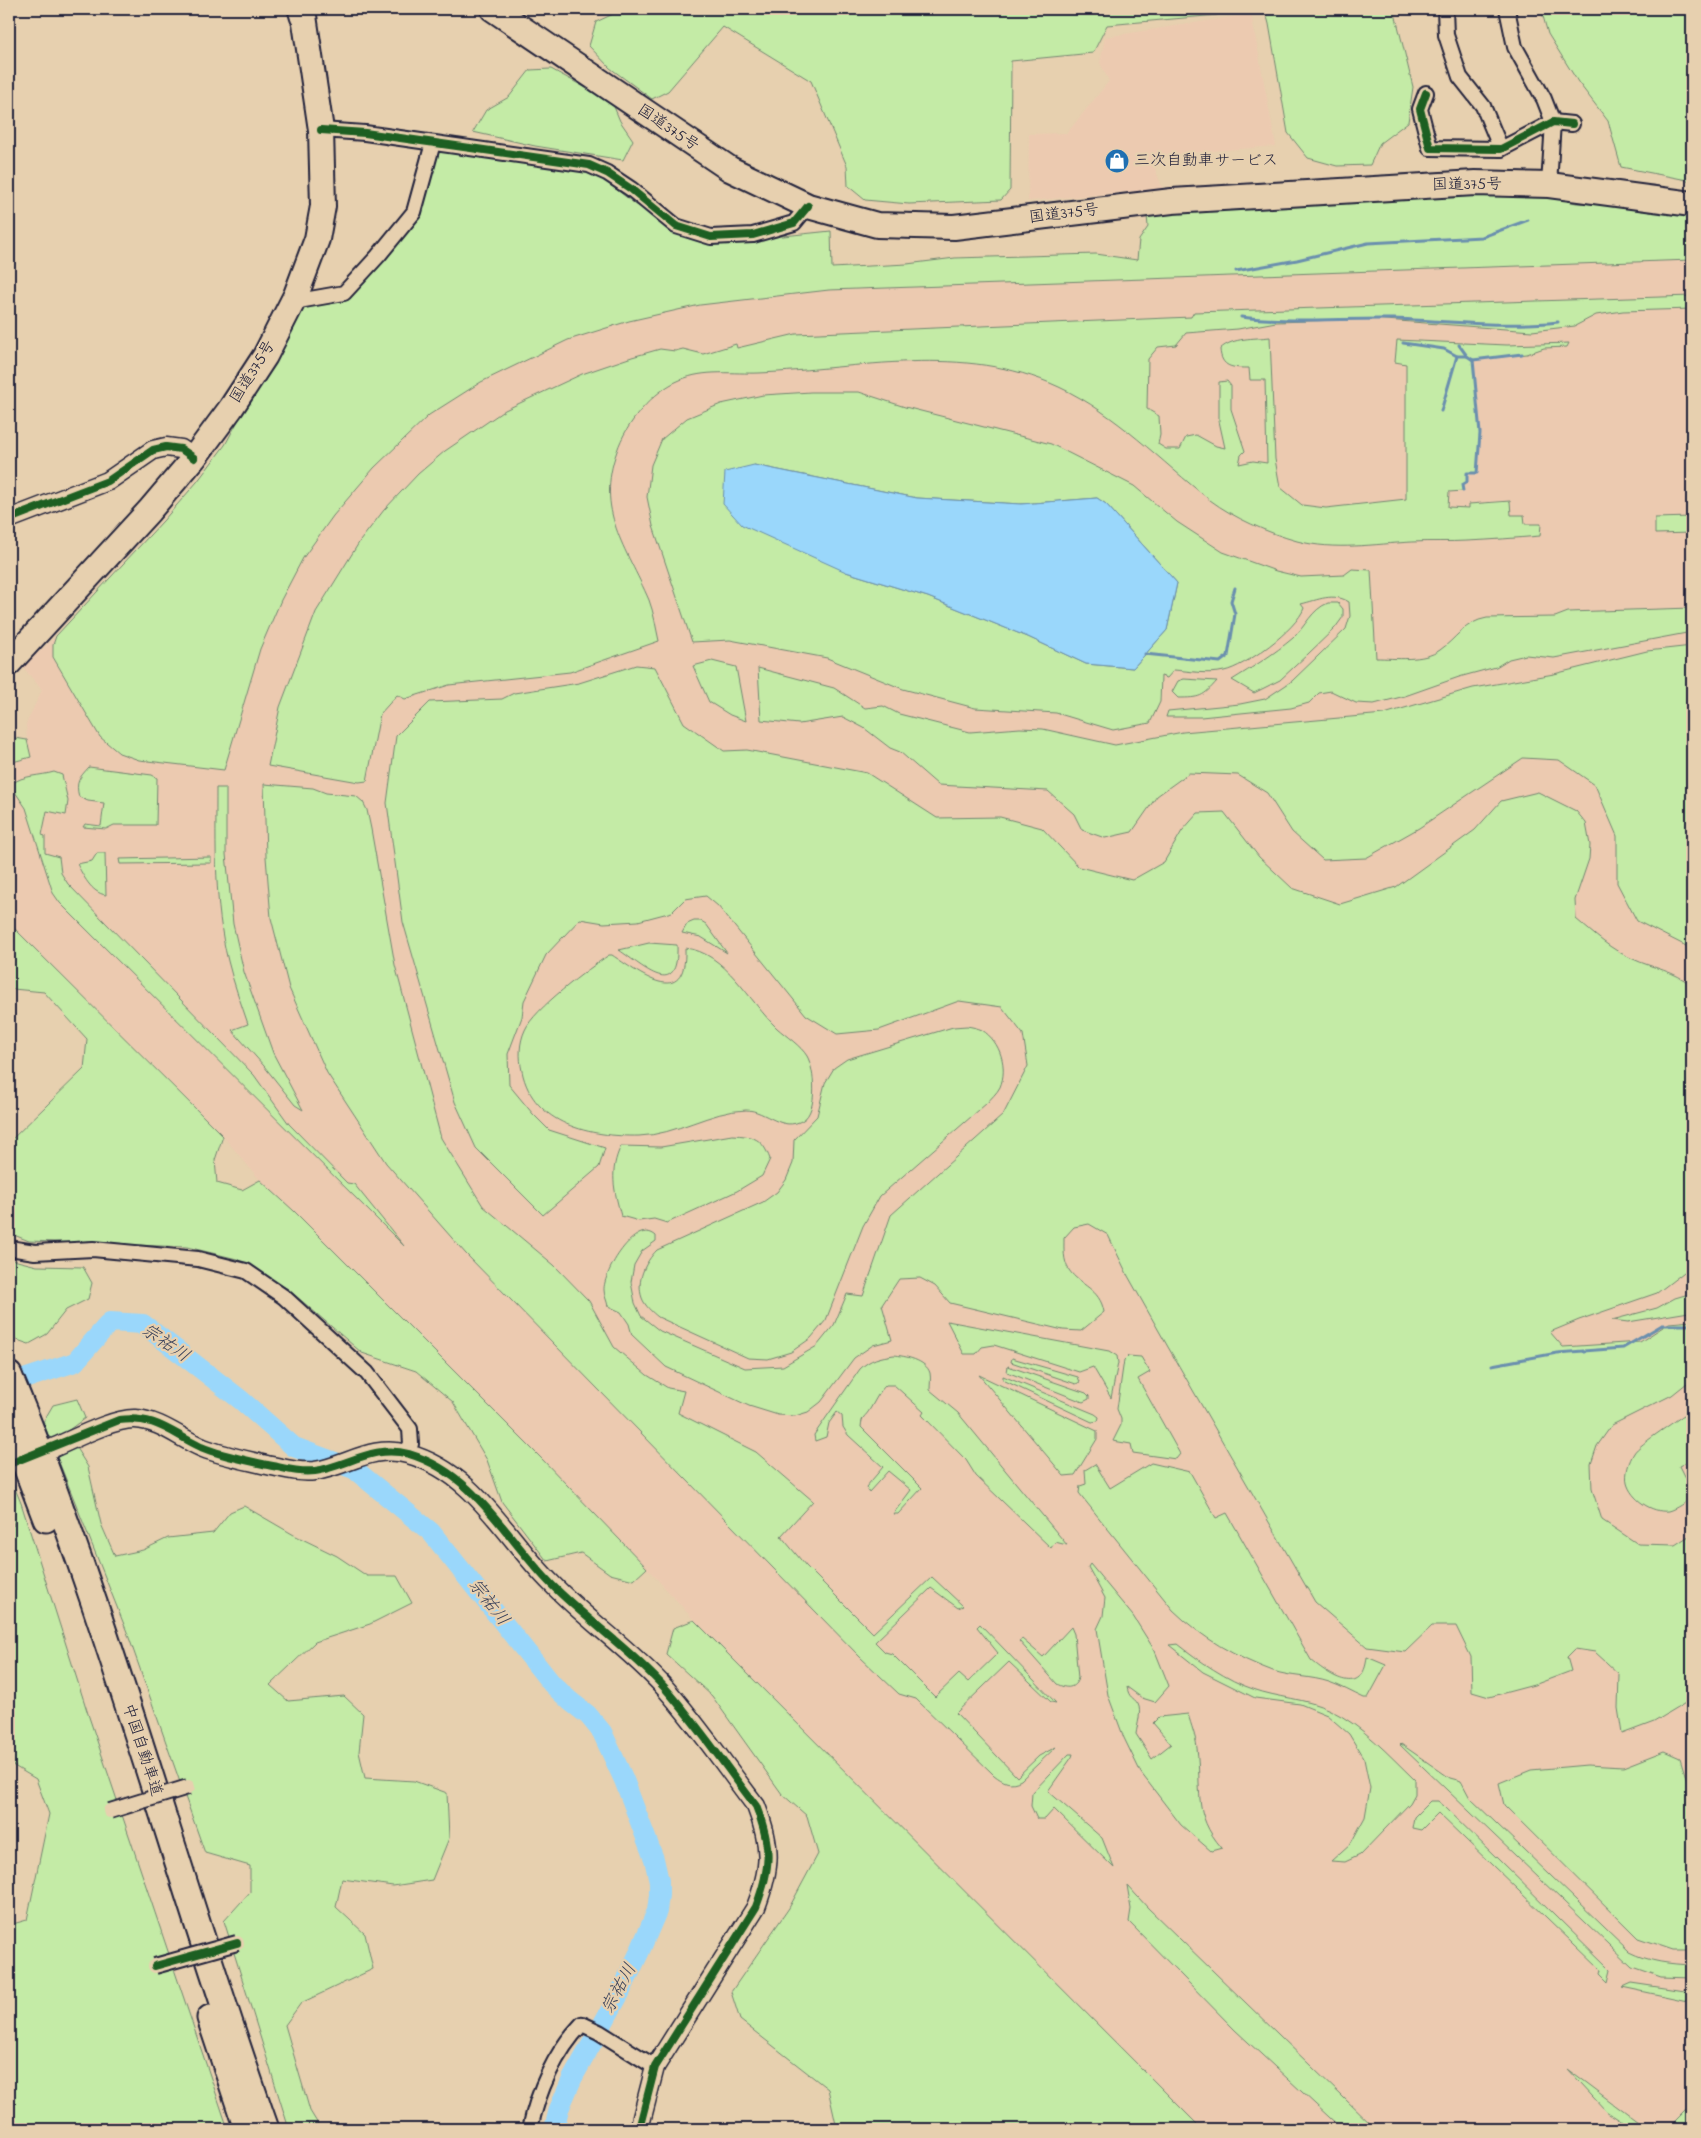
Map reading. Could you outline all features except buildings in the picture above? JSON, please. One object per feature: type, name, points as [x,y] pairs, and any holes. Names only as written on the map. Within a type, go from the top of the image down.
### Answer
[{"type":"highway","name":"国道375号","points":[[493,9],[730,169],[808,206],[877,225],[954,227],[1172,201],[1475,183],[1550,185],[1692,204]]},
{"type":"highway","name":"国道375号","points":[[9,663],[149,511],[194,458],[231,408],[265,356],[293,302],[317,238],[323,206],[321,130],[302,11]]},
{"type":"highway","name":"中国自動車道","points":[[9,1375],[109,1646],[266,2129]]},
{"type":"highway","name":"中国自動車道","points":[[9,1422],[48,1524],[92,1651],[247,2129]]},
{"type":"street","points":[[1445,9],[1446,35],[1460,77],[1483,106],[1501,149]]},
{"type":"street","points":[[1506,9],[1515,47],[1544,99],[1553,122],[1550,185]]},
{"type":"street","points":[[1426,94],[1420,109],[1430,148],[1501,149],[1553,122],[1572,124]]},
{"type":"street","points":[[321,130],[365,133],[589,165],[607,173],[631,189],[676,226],[711,237],[753,235],[794,222],[808,206]]},
{"type":"street","points":[[293,302],[344,293],[378,256],[414,212],[433,144]]},
{"type":"street","points":[[9,519],[108,481],[153,450],[166,447],[181,449],[194,458]]},
{"type":"street","points":[[9,1248],[35,1252],[93,1250],[198,1259],[246,1271],[284,1297],[367,1373],[410,1429],[411,1444],[406,1453]]},
{"type":"street","points":[[53,1448],[119,1420],[134,1418],[150,1421],[203,1448],[300,1472],[332,1467],[368,1453],[385,1451],[406,1453],[424,1460],[450,1473],[470,1489],[490,1509],[525,1556],[552,1585],[584,1616],[628,1651],[665,1688],[756,1806],[768,1848],[767,1868],[765,1882],[756,1907],[655,2067],[638,2129]]},
{"type":"street","points":[[110,1811],[188,1787]]},
{"type":"street","points":[[155,1966],[237,1943]]},
{"type":"street","points":[[530,2129],[533,2114],[546,2079],[568,2039],[582,2024],[655,2067]]},
{"type":"shaded area","name":"三次自動車サービス","points":[[1251,14],[1276,146],[1164,155],[1155,169],[1163,189],[1028,201],[1029,134],[1067,133],[1109,81],[1100,63],[1105,37]]},
{"type":"shaded area","points":[[438,151],[593,171],[635,204],[687,236],[726,242],[831,231],[832,268],[907,264],[955,258],[1096,254],[1137,260],[1139,240],[1148,227],[1147,215],[1545,195],[1576,203],[1616,205],[1692,216],[1692,2129],[1202,2129],[694,1620],[647,1568],[260,1180],[223,1136],[9,923],[9,763],[30,757],[26,724],[42,690],[23,667],[56,636],[197,482],[225,445],[301,304],[342,297],[409,226]]},
{"type":"green space","points":[[624,9],[1226,9],[1217,15],[1107,25],[1093,53],[1011,61],[1010,190],[1001,200],[909,204],[865,200],[848,186],[847,166],[811,81],[723,27],[668,91],[652,99],[610,68],[589,46],[596,22]]},
{"type":"green space","points":[[1265,9],[1394,9],[1413,87],[1408,122],[1380,143],[1370,165],[1337,166],[1308,158],[1288,133]]},
{"type":"green space","points":[[1541,9],[1692,9],[1692,181],[1621,167],[1608,121],[1578,82],[1548,34]]},
{"type":"green space","points":[[551,69],[612,102],[620,121],[633,140],[623,160],[535,146],[473,132],[486,110],[509,97],[530,70]]},
{"type":"green space","points":[[438,151],[593,171],[635,204],[687,236],[726,242],[831,231],[832,268],[907,264],[955,258],[1096,254],[1137,260],[1139,240],[1148,227],[1147,215],[1430,193],[1545,195],[1576,203],[1616,205],[1692,216],[1692,260],[829,290],[700,305],[629,321],[568,340],[481,382],[429,415],[374,468],[333,516],[303,558],[281,600],[260,649],[224,770],[139,760],[119,753],[100,737],[53,657],[53,645],[56,636],[163,521],[197,482],[225,445],[301,304],[353,290],[424,185]]},
{"type":"green space","points":[[1692,296],[1692,309],[1623,311],[1596,315],[1575,326],[1532,331],[1372,319],[1276,322],[1238,329],[1186,333],[1176,345],[1158,347],[1148,359],[1147,409],[1159,416],[1160,435],[1158,444],[1166,449],[1180,449],[1186,437],[1196,435],[1216,446],[1225,448],[1219,421],[1219,382],[1227,381],[1231,386],[1231,409],[1245,451],[1241,455],[1239,464],[1253,461],[1267,463],[1265,380],[1250,380],[1249,368],[1229,366],[1223,360],[1220,349],[1237,340],[1270,337],[1275,459],[1280,487],[1302,505],[1326,508],[1406,499],[1406,364],[1395,362],[1397,340],[1507,345],[1569,343],[1567,347],[1544,348],[1527,354],[1473,360],[1480,433],[1477,473],[1467,473],[1467,482],[1462,485],[1463,491],[1449,492],[1448,507],[1469,508],[1469,504],[1510,501],[1511,515],[1524,515],[1525,524],[1541,524],[1540,536],[1476,541],[1340,546],[1311,544],[1286,538],[1252,524],[1219,507],[1119,424],[1080,398],[1059,387],[1022,373],[986,365],[911,362],[797,371],[709,373],[689,377],[670,385],[642,409],[621,440],[611,472],[609,492],[611,511],[623,545],[649,600],[659,641],[570,672],[449,685],[405,699],[397,695],[380,714],[367,781],[359,782],[268,766],[280,707],[316,612],[360,541],[384,510],[418,474],[445,451],[505,410],[582,374],[632,357],[660,349],[675,351],[683,349],[703,354],[736,344],[737,348],[796,334],[1191,317],[1194,312]]},
{"type":"green space","points":[[859,392],[905,407],[1051,444],[1134,486],[1177,522],[1223,552],[1276,571],[1301,577],[1344,575],[1352,569],[1371,570],[1376,658],[1418,658],[1433,654],[1446,646],[1472,623],[1487,618],[1555,617],[1568,612],[1692,608],[1692,632],[1554,658],[1526,655],[1509,659],[1496,667],[1374,704],[1356,703],[1331,691],[1319,693],[1309,703],[1291,708],[1201,717],[1166,717],[1168,711],[1240,704],[1265,699],[1292,681],[1346,629],[1350,616],[1349,602],[1331,597],[1325,598],[1301,604],[1304,608],[1292,626],[1257,655],[1233,668],[1212,673],[1174,670],[1167,678],[1161,676],[1160,702],[1150,723],[1113,730],[1056,713],[975,708],[903,689],[827,658],[730,640],[692,642],[653,526],[647,497],[651,465],[662,439],[687,418],[721,404],[763,395]],"holes":[[[754,465],[917,498],[1021,504],[1097,498],[1106,504],[1177,583],[1167,630],[1133,668],[1086,664],[1028,637],[928,597],[846,572]]]},
{"type":"green space","points":[[1692,517],[1692,533],[1655,534],[1655,518]]},
{"type":"green space","points":[[1328,603],[1338,603],[1343,609],[1343,617],[1335,628],[1280,680],[1254,693],[1232,680],[1286,644],[1317,610]]},
{"type":"green space","points":[[1692,646],[1692,949],[1637,921],[1617,883],[1617,836],[1595,785],[1559,760],[1523,758],[1419,828],[1366,858],[1323,860],[1292,832],[1267,793],[1238,775],[1189,773],[1157,796],[1132,832],[1105,838],[1082,830],[1074,814],[1048,791],[938,785],[900,752],[890,748],[864,728],[843,717],[799,724],[761,720],[758,668],[834,688],[865,708],[883,706],[899,714],[970,732],[1020,728],[1043,729],[1115,745],[1183,732],[1384,714],[1473,688],[1554,674],[1647,651]]},
{"type":"green space","points":[[712,661],[736,667],[746,721],[730,715],[709,702],[693,666]]},
{"type":"green space","points":[[636,665],[655,667],[684,723],[724,751],[747,750],[867,773],[937,818],[1000,817],[1042,828],[1079,867],[1132,880],[1164,862],[1182,831],[1198,813],[1224,812],[1259,857],[1292,888],[1340,904],[1396,887],[1475,830],[1501,801],[1538,792],[1576,811],[1586,823],[1590,845],[1589,859],[1575,900],[1576,919],[1617,951],[1640,962],[1671,973],[1692,986],[1692,1266],[1657,1293],[1550,1332],[1563,1347],[1640,1342],[1669,1323],[1692,1321],[1692,1379],[1672,1395],[1612,1425],[1597,1446],[1591,1464],[1592,1489],[1602,1520],[1638,1544],[1675,1545],[1692,1534],[1692,1699],[1654,1722],[1622,1734],[1618,1708],[1619,1674],[1595,1652],[1575,1649],[1567,1657],[1571,1671],[1534,1685],[1489,1697],[1472,1692],[1471,1657],[1456,1626],[1432,1626],[1405,1652],[1367,1647],[1315,1602],[1168,1347],[1128,1276],[1108,1235],[1089,1224],[1074,1227],[1064,1238],[1065,1258],[1069,1270],[1094,1292],[1102,1304],[1104,1312],[1081,1331],[1063,1330],[950,1303],[935,1286],[920,1278],[899,1279],[882,1305],[892,1340],[873,1345],[854,1358],[821,1402],[808,1412],[795,1416],[778,1415],[749,1406],[666,1367],[632,1335],[629,1324],[621,1312],[608,1306],[604,1292],[605,1282],[614,1260],[630,1240],[639,1234],[648,1232],[656,1236],[656,1241],[642,1251],[634,1265],[631,1282],[635,1303],[641,1316],[660,1331],[745,1368],[783,1366],[817,1346],[834,1325],[847,1294],[863,1296],[891,1215],[1003,1115],[1028,1066],[1023,1034],[1002,1007],[959,1001],[879,1030],[837,1034],[806,1015],[718,906],[706,896],[685,899],[672,912],[638,921],[604,923],[580,919],[546,955],[524,1001],[522,1017],[508,1054],[509,1085],[549,1130],[605,1148],[599,1167],[543,1215],[476,1148],[455,1102],[403,922],[387,803],[396,736],[430,702],[502,699],[514,693],[579,683]]},
{"type":"green space","points":[[1184,679],[1217,681],[1200,696],[1178,698],[1172,692],[1178,681]]},
{"type":"green space","points":[[9,737],[27,740],[31,757],[9,763]]},
{"type":"green space","points":[[89,767],[152,775],[157,778],[156,825],[114,825],[106,829],[83,827],[85,824],[101,826],[104,803],[88,801],[79,797],[77,788],[79,781]]},
{"type":"green space","points":[[54,772],[62,775],[68,801],[66,815],[47,811],[42,835],[45,836],[45,853],[59,857],[61,873],[68,884],[254,1075],[289,1124],[347,1183],[354,1184],[404,1246],[60,903],[53,893],[26,808],[13,789],[12,784],[26,777]]},
{"type":"green space","points":[[264,784],[313,788],[326,793],[356,796],[363,802],[367,810],[371,829],[395,965],[441,1138],[483,1206],[554,1265],[589,1301],[614,1347],[647,1375],[668,1388],[684,1391],[678,1413],[756,1452],[813,1501],[781,1536],[806,1566],[873,1633],[932,1577],[963,1606],[958,1608],[931,1588],[875,1642],[885,1652],[892,1654],[935,1697],[959,1674],[968,1682],[998,1653],[977,1627],[980,1624],[1056,1703],[1051,1702],[1009,1662],[956,1713],[1017,1777],[1039,1756],[1056,1747],[1021,1780],[1014,1783],[1007,1782],[994,1775],[916,1699],[899,1694],[860,1657],[466,1254],[386,1163],[327,1073],[289,988],[271,918],[266,857]]},
{"type":"green space","points":[[216,788],[226,788],[226,854],[233,924],[244,972],[273,1053],[303,1110],[295,1105],[232,1030],[248,1024],[230,969],[220,918],[217,875]]},
{"type":"green space","points":[[97,853],[105,853],[106,895],[101,894],[92,887],[77,864],[92,861]]},
{"type":"green space","points":[[211,857],[211,863],[120,864],[119,859]]},
{"type":"green space","points":[[701,921],[706,924],[727,953],[701,937],[682,933],[687,924]]},
{"type":"green space","points":[[9,923],[223,1136],[215,1160],[217,1183],[242,1190],[260,1180],[294,1211],[541,1458],[647,1568],[634,1580],[610,1574],[581,1553],[547,1561],[502,1502],[487,1460],[453,1402],[416,1371],[362,1353],[288,1289],[237,1259],[187,1247],[29,1241],[9,1233],[9,1142],[84,1069],[87,1039],[44,992],[13,989],[9,985]]},
{"type":"green space","points":[[649,943],[677,945],[676,962],[672,972],[666,976],[649,971],[619,950]]},
{"type":"green space","points":[[685,948],[700,952],[725,968],[777,1028],[807,1056],[812,1071],[814,1090],[808,1115],[803,1120],[788,1124],[753,1111],[733,1111],[666,1132],[639,1136],[602,1134],[584,1130],[551,1116],[538,1104],[528,1089],[522,1071],[521,1045],[523,1035],[530,1021],[562,990],[609,955],[612,955],[647,977],[659,982],[670,983],[678,978],[684,967]]},
{"type":"green space","points":[[967,1026],[982,1030],[989,1035],[998,1048],[1003,1064],[1000,1087],[987,1103],[880,1196],[863,1226],[826,1320],[811,1338],[791,1352],[768,1359],[748,1358],[658,1317],[649,1309],[642,1298],[640,1285],[645,1266],[657,1250],[763,1202],[777,1192],[786,1180],[793,1163],[794,1140],[817,1116],[825,1083],[834,1068],[847,1059],[953,1027]]},
{"type":"green space","points":[[732,1135],[752,1137],[764,1147],[770,1159],[762,1176],[737,1191],[667,1223],[654,1219],[639,1221],[621,1216],[616,1198],[614,1172],[617,1155],[621,1146],[661,1147]]},
{"type":"green space","points":[[9,1259],[37,1266],[83,1267],[92,1283],[88,1299],[66,1310],[47,1334],[29,1344],[11,1338],[9,1334]]},
{"type":"green space","points":[[1692,1293],[1692,1310],[1689,1312],[1628,1322],[1612,1320],[1657,1308],[1675,1298]]},
{"type":"green space","points":[[947,1321],[1109,1351],[1117,1356],[1118,1363],[1111,1398],[1093,1367],[1079,1372],[994,1345],[982,1347],[976,1354],[964,1354]]},
{"type":"green space","points":[[894,1355],[904,1356],[920,1362],[928,1369],[930,1373],[930,1390],[958,1413],[1067,1545],[1055,1542],[1051,1548],[976,1476],[966,1460],[922,1415],[924,1412],[894,1385],[886,1385],[881,1391],[863,1418],[861,1427],[922,1488],[898,1514],[893,1514],[911,1490],[888,1471],[869,1492],[866,1487],[883,1467],[848,1435],[843,1427],[842,1416],[837,1412],[829,1423],[826,1437],[815,1441],[814,1435],[860,1369],[876,1359]]},
{"type":"green space","points":[[1128,1356],[1141,1357],[1150,1372],[1138,1379],[1180,1454],[1176,1459],[1133,1453],[1131,1444],[1113,1441],[1121,1425],[1117,1409],[1124,1360]]},
{"type":"green space","points":[[1012,1358],[1078,1377],[1080,1382],[1076,1384],[1011,1362]]},
{"type":"green space","points":[[1008,1366],[1086,1393],[1089,1399],[1083,1402],[1007,1372]]},
{"type":"green space","points":[[979,1375],[1097,1431],[1097,1439],[1075,1475],[1064,1476]]},
{"type":"green space","points":[[1003,1376],[1095,1414],[1099,1417],[1098,1421],[1092,1422],[1003,1380]]},
{"type":"green space","points":[[77,1399],[85,1418],[66,1432],[88,1467],[101,1524],[115,1556],[143,1550],[168,1538],[213,1533],[230,1512],[244,1506],[294,1535],[337,1556],[367,1576],[397,1576],[412,1603],[370,1624],[315,1642],[270,1685],[288,1701],[344,1696],[363,1714],[359,1752],[365,1778],[414,1781],[447,1793],[449,1838],[432,1880],[393,1886],[342,1879],[336,1907],[365,1934],[373,1969],[301,2003],[285,2025],[310,2111],[321,2129],[289,2129],[224,1921],[250,1892],[250,1866],[205,1853],[127,1632],[43,1422],[53,1405]]},
{"type":"green space","points":[[1692,1409],[1692,1459],[1679,1466],[1692,1492],[1692,1498],[1668,1511],[1655,1510],[1643,1504],[1629,1489],[1627,1483],[1628,1467],[1637,1449]]},
{"type":"green space","points":[[1151,1463],[1190,1472],[1216,1518],[1227,1513],[1311,1660],[1327,1672],[1345,1680],[1353,1680],[1359,1677],[1364,1670],[1367,1657],[1386,1665],[1368,1698],[1364,1698],[1329,1682],[1280,1673],[1245,1660],[1207,1638],[1173,1610],[1079,1493],[1080,1486],[1086,1484],[1085,1470],[1095,1464],[1110,1488]]},
{"type":"green space","points":[[9,1474],[21,1503],[89,1717],[228,2129],[9,2129],[9,1925],[27,1920],[49,1814],[36,1779],[9,1763],[9,1527],[14,1525],[9,1511]]},
{"type":"green space","points":[[1090,1564],[1133,1616],[1155,1651],[1169,1686],[1155,1702],[1142,1698],[1127,1687],[1129,1694],[1139,1707],[1136,1734],[1152,1759],[1171,1744],[1153,1723],[1159,1717],[1188,1714],[1195,1735],[1202,1812],[1206,1824],[1222,1848],[1211,1851],[1181,1825],[1141,1773],[1124,1738],[1108,1695],[1097,1629],[1103,1616],[1105,1598],[1088,1567]]},
{"type":"green space","points":[[694,1620],[1202,2129],[837,2129],[828,2089],[740,2020],[731,1992],[789,1908],[818,1854],[807,1816],[782,1794],[712,1696],[666,1654],[673,1628]]},
{"type":"green space","points":[[1071,1627],[1074,1634],[1078,1678],[1077,1682],[1072,1686],[1064,1687],[1057,1684],[1019,1641],[1022,1639],[1043,1657]]},
{"type":"green space","points":[[1178,1644],[1214,1670],[1234,1681],[1262,1692],[1321,1706],[1353,1724],[1375,1741],[1415,1780],[1415,1794],[1410,1803],[1360,1855],[1345,1862],[1331,1861],[1351,1843],[1365,1817],[1370,1788],[1364,1759],[1349,1734],[1327,1715],[1300,1704],[1255,1698],[1203,1672],[1169,1645]]},
{"type":"green space","points":[[1401,1744],[1450,1778],[1461,1781],[1470,1798],[1630,1952],[1660,1962],[1692,1965],[1692,1978],[1661,1977],[1632,1967]]},
{"type":"green space","points":[[1664,1751],[1680,1758],[1692,1797],[1692,1950],[1673,1950],[1638,1938],[1504,1805],[1499,1783],[1531,1770],[1587,1765],[1623,1767]]},
{"type":"green space","points":[[1069,1754],[1073,1754],[1072,1757],[1048,1791],[1102,1838],[1114,1868],[1054,1809],[1045,1819],[1037,1819],[1031,1806],[1032,1793]]},
{"type":"green space","points":[[1430,1801],[1438,1801],[1444,1806],[1611,1970],[1608,1982],[1600,1974],[1601,1970],[1438,1813],[1421,1830],[1412,1828],[1414,1817]]},
{"type":"green space","points":[[1127,1885],[1148,1908],[1376,2129],[1342,2129],[1235,2030],[1129,1922],[1131,1909]]},
{"type":"green space","points":[[1631,1983],[1692,1992],[1692,2002],[1622,1987]]},
{"type":"green space","points":[[1567,2069],[1647,2129],[1633,2129],[1606,2111]]},
{"type":"green space","points":[[1692,2105],[1692,2123],[1685,2129],[1668,2129]]},
{"type":"water","points":[[754,465],[917,498],[1021,504],[1097,498],[1106,504],[1177,583],[1167,630],[1133,668],[1086,664],[1028,637],[928,597],[846,572],[742,525],[723,504],[725,472]]},
{"type":"waterway","points":[[1236,271],[1297,260],[1368,243],[1482,237],[1528,220]]},
{"type":"waterway","points":[[1241,317],[1298,320],[1394,319],[1497,324],[1558,322]]},
{"type":"waterway","points":[[1403,343],[1444,349],[1457,356]]},
{"type":"waterway","points":[[1441,411],[1457,356],[1467,356],[1459,345]]},
{"type":"waterway","points":[[1473,360],[1522,354]]},
{"type":"waterway","points":[[1463,491],[1462,485],[1467,482],[1467,473],[1477,473],[1480,433],[1473,360],[1467,356]]},
{"type":"waterway","points":[[1145,654],[1220,662],[1228,656],[1235,614],[1231,601],[1235,588]]},
{"type":"waterway","name":"宗祐川","points":[[9,1384],[75,1362],[110,1322],[143,1324],[241,1400],[294,1447],[354,1469],[431,1532],[552,1684],[588,1715],[602,1732],[624,1780],[654,1859],[659,1881],[659,1895],[657,1911],[639,1953],[620,1993],[572,2079],[559,2109],[554,2129]]},
{"type":"waterway","points":[[1492,1365],[1557,1353],[1623,1348],[1662,1325],[1688,1325],[1692,1322]]},
{"type":"cycle path","points":[[1426,93],[1420,109],[1430,148],[1501,149],[1553,122],[1572,124]]},
{"type":"cycle path","points":[[321,130],[365,133],[589,165],[607,173],[631,189],[676,226],[711,237],[753,235],[794,223],[808,206]]},
{"type":"cycle path","points":[[9,519],[108,481],[153,450],[166,447],[181,449],[194,458]]},
{"type":"cycle path","points":[[9,1464],[119,1420],[132,1419],[143,1420],[162,1426],[201,1447],[217,1453],[297,1471],[315,1471],[384,1452],[409,1454],[432,1463],[453,1476],[472,1492],[552,1585],[652,1674],[700,1731],[756,1806],[765,1833],[768,1857],[765,1880],[756,1907],[655,2067],[639,2129]]},
{"type":"cycle path","points":[[155,1966],[237,1943]]},
{"type":"place","name":"三次自動車サービス","points":[[1117,161]]}]
